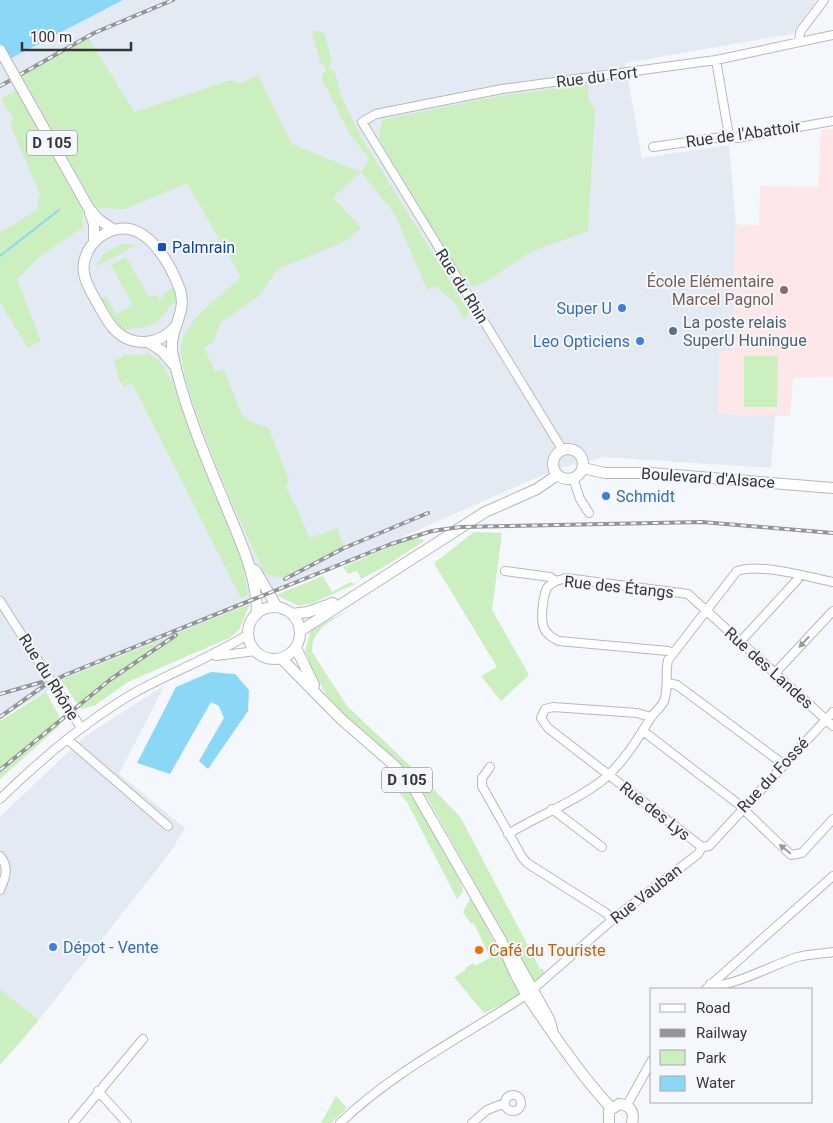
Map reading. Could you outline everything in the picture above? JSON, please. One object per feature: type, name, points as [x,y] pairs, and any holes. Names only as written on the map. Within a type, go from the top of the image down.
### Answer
[{"type":"main road","name":"D 105","points":[[0,50],[88,207],[94,224],[94,241]]},
{"type":"main road","name":"D 105","points":[[88,207],[98,219],[114,230]]},
{"type":"main road","points":[[174,328],[166,336],[148,342],[132,342],[114,330],[93,294],[84,273],[84,262],[94,241],[114,230],[134,231],[144,234],[154,244],[181,292],[182,308],[174,328],[171,346],[176,368],[211,470],[247,556],[257,594],[257,614]]},
{"type":"main road","points":[[148,342],[162,351],[176,368]]},
{"type":"main road","points":[[570,448],[577,452],[582,459],[582,468],[573,478],[564,479],[557,475],[552,460],[562,449],[570,448]]},
{"type":"main road","name":"Boulevard d'Alsace","points":[[582,468],[604,473],[651,473],[833,488]]},
{"type":"main road","points":[[300,631],[485,512],[537,489],[557,475]]},
{"type":"main road","points":[[247,556],[278,607]]},
{"type":"main road","points":[[292,614],[300,631],[296,648],[281,658],[268,658],[256,651],[249,634],[251,623],[257,614],[267,608],[278,607],[292,614],[308,612],[358,594]]},
{"type":"main road","name":"D 105","points":[[296,648],[319,696]]},
{"type":"main road","name":"D 105","points":[[281,658],[341,718],[395,766],[413,787],[502,942],[516,960],[529,992],[549,1019],[554,1034],[581,1074],[611,1108]]},
{"type":"main road","points":[[609,1123],[608,1115],[611,1108],[619,1104],[627,1105],[633,1113],[632,1123]]},
{"type":"street","points":[[799,42],[800,32],[824,0]]},
{"type":"street","name":"Rue du Fort","points":[[362,122],[376,114],[502,89],[716,60],[833,35]]},
{"type":"street","points":[[716,60],[729,136]]},
{"type":"street","name":"Rue de l'Abattoir","points":[[653,147],[729,136],[737,138],[833,121]]},
{"type":"street","name":"Rue du Rhin","points":[[362,122],[562,449]]},
{"type":"street","points":[[573,478],[580,499],[589,512]]},
{"type":"street","points":[[508,834],[593,786],[608,775],[644,731],[663,702],[668,683],[666,668],[673,654],[738,571],[745,569],[798,575],[833,582]]},
{"type":"street","name":"Rue des Étangs","points":[[505,571],[550,577],[556,581]]},
{"type":"street","points":[[741,642],[797,580],[798,575]]},
{"type":"street","name":"Rue des Étangs","points":[[673,654],[668,651],[559,641],[544,628],[542,622],[547,588],[556,581],[566,578],[688,594],[706,610]]},
{"type":"street","name":"Rue du Rhône","points":[[0,601],[81,728]]},
{"type":"street","name":"Rue des Landes","points":[[706,610],[833,726]]},
{"type":"street","points":[[775,673],[833,611]]},
{"type":"street","points":[[0,799],[81,728],[133,694],[206,658],[249,634]]},
{"type":"street","points":[[206,658],[256,651]]},
{"type":"street","points":[[668,683],[677,685],[783,764]]},
{"type":"street","name":"Rue des Lys","points":[[651,718],[637,713],[553,707],[545,709],[541,718],[548,728],[702,848]]},
{"type":"street","name":"Rue du Fossé","points":[[714,840],[833,712]]},
{"type":"street","points":[[644,731],[742,808],[784,850],[795,856],[802,853],[833,819]]},
{"type":"street","points":[[68,739],[168,826]]},
{"type":"street","points":[[490,767],[482,778],[482,786],[508,834],[527,863],[606,913],[612,920]]},
{"type":"street","points":[[552,809],[602,847]]},
{"type":"street","name":"Rue Vauban","points":[[340,1123],[372,1095],[422,1059],[529,992],[612,920],[698,854],[702,848],[709,846],[714,840]]},
{"type":"street","points":[[0,856],[4,861],[7,872],[0,890]]},
{"type":"street","points":[[708,987],[833,876]]},
{"type":"street","points":[[708,987],[731,984],[756,972],[800,956],[833,952]]},
{"type":"street","points":[[73,1123],[143,1039]]},
{"type":"street","points":[[627,1105],[650,1064]]},
{"type":"street","points":[[98,1091],[128,1123]]},
{"type":"street","points":[[472,1123],[487,1110],[505,1104]]},
{"type":"shaded area","points":[[123,0],[816,0],[792,34],[625,63],[642,158],[729,145],[736,225],[732,351],[720,352],[718,414],[775,415],[771,468],[604,457],[556,469],[250,604],[61,680],[46,692],[0,718],[0,64]]},
{"type":"shaded area","name":"École Elémentaire Marcel Pagnol","points":[[833,129],[833,377],[793,378],[790,416],[718,414],[720,352],[732,351],[736,224],[759,226],[760,186],[818,187],[821,130]]},
{"type":"shaded area","points":[[165,685],[119,774],[185,828],[171,851],[39,1020],[0,989],[0,817],[84,737]]},
{"type":"green space","points":[[312,31],[320,31],[325,35],[332,62],[329,65],[331,70],[335,71],[340,94],[361,137],[469,312],[464,320],[457,305],[435,286],[427,290],[395,214],[361,172],[369,159],[348,131],[322,79],[322,73],[326,72],[324,65],[320,62]]},
{"type":"green space","points":[[89,38],[134,112],[231,80],[239,84],[258,75],[292,144],[361,172],[333,197],[361,228],[348,240],[278,269],[258,297],[220,323],[213,342],[204,347],[215,372],[224,370],[242,415],[251,422],[268,427],[289,480],[286,486],[310,538],[337,528],[344,546],[282,578],[265,574],[243,528],[199,419],[188,386],[182,359],[182,341],[193,322],[241,277],[187,183],[125,209],[96,208],[21,75]]},
{"type":"green space","points":[[588,84],[588,98],[595,110],[588,231],[530,252],[484,283],[473,287],[468,280],[465,282],[379,139],[382,120],[495,97]]},
{"type":"green space","points":[[16,90],[83,210],[83,227],[42,255],[17,279],[41,341],[28,348],[0,303],[0,233],[37,210],[40,194],[10,125],[13,119],[1,99]]},
{"type":"green space","points":[[124,244],[136,245],[96,267],[107,252]]},
{"type":"green space","points":[[126,257],[149,297],[157,295],[160,300],[165,297],[163,293],[174,287],[179,300],[155,323],[120,332],[99,300],[106,296],[118,314],[133,305],[111,265]]},
{"type":"green space","points":[[147,352],[161,363],[173,383],[242,559],[248,595],[241,598],[132,383],[124,387],[118,378],[114,360],[122,358],[123,355],[144,355]]},
{"type":"green space","points":[[744,356],[778,356],[777,407],[744,407]]},
{"type":"green space","points":[[474,532],[502,533],[492,610],[529,675],[501,701],[481,676],[497,667],[434,563]]},
{"type":"green space","points":[[419,538],[424,541],[361,579],[357,571],[348,574],[343,567],[404,541]]},
{"type":"green space","points":[[323,576],[332,592],[350,582],[355,584],[313,603],[299,606],[276,595]]},
{"type":"green space","points":[[250,604],[239,630],[231,637],[128,682],[94,706],[81,709],[61,680]]},
{"type":"green space","points":[[353,608],[320,630],[315,636],[312,652],[347,706],[419,774],[461,818],[540,969],[542,968],[546,974],[536,982],[531,982],[428,799],[397,761],[342,712],[327,696],[308,662],[305,651],[311,629]]},
{"type":"green space","points":[[46,692],[59,716],[59,726],[0,779],[0,721]]},
{"type":"green space","points":[[389,770],[400,778],[418,800],[433,825],[461,884],[463,892],[457,899],[407,802],[384,775]]},
{"type":"green space","points":[[471,897],[519,990],[519,994],[514,999],[484,1013],[454,977],[474,963],[475,966],[490,958],[474,923],[471,924],[463,912]]},
{"type":"green space","points":[[0,989],[39,1020],[0,1065]]},
{"type":"green space","points":[[336,1096],[347,1108],[331,1123],[321,1123]]},
{"type":"water","points":[[0,0],[123,0],[0,64]]},
{"type":"water","points":[[211,672],[235,674],[249,690],[248,711],[208,769],[199,761],[224,718],[219,706],[211,702],[170,774],[137,763],[176,687]]},
{"type":"waterway","points":[[0,256],[59,210]]},
{"type":"railway","points":[[0,86],[94,33],[173,0]]},
{"type":"railway","points":[[285,579],[344,548],[428,513]]},
{"type":"railway","points":[[0,717],[45,685],[65,675],[391,544],[432,531],[461,527],[702,522],[833,533]]},
{"type":"railway","points":[[0,770],[111,679],[176,635]]},
{"type":"railway","points":[[0,694],[42,682]]},
{"type":"place","name":"Palmrain","points":[[162,247]]},
{"type":"place","name":"École Elémentaire Marcel Pagnol","points":[[784,290]]},
{"type":"place","name":"Super U","points":[[622,308]]},
{"type":"place","name":"La poste relais SuperU Huningue","points":[[673,331]]},
{"type":"place","name":"Leo Opticiens","points":[[640,341]]},
{"type":"place","name":"Schmidt","points":[[606,496]]},
{"type":"place","name":"Dépot - Vente","points":[[53,947]]},
{"type":"place","name":"Café du Touriste","points":[[479,950]]}]
